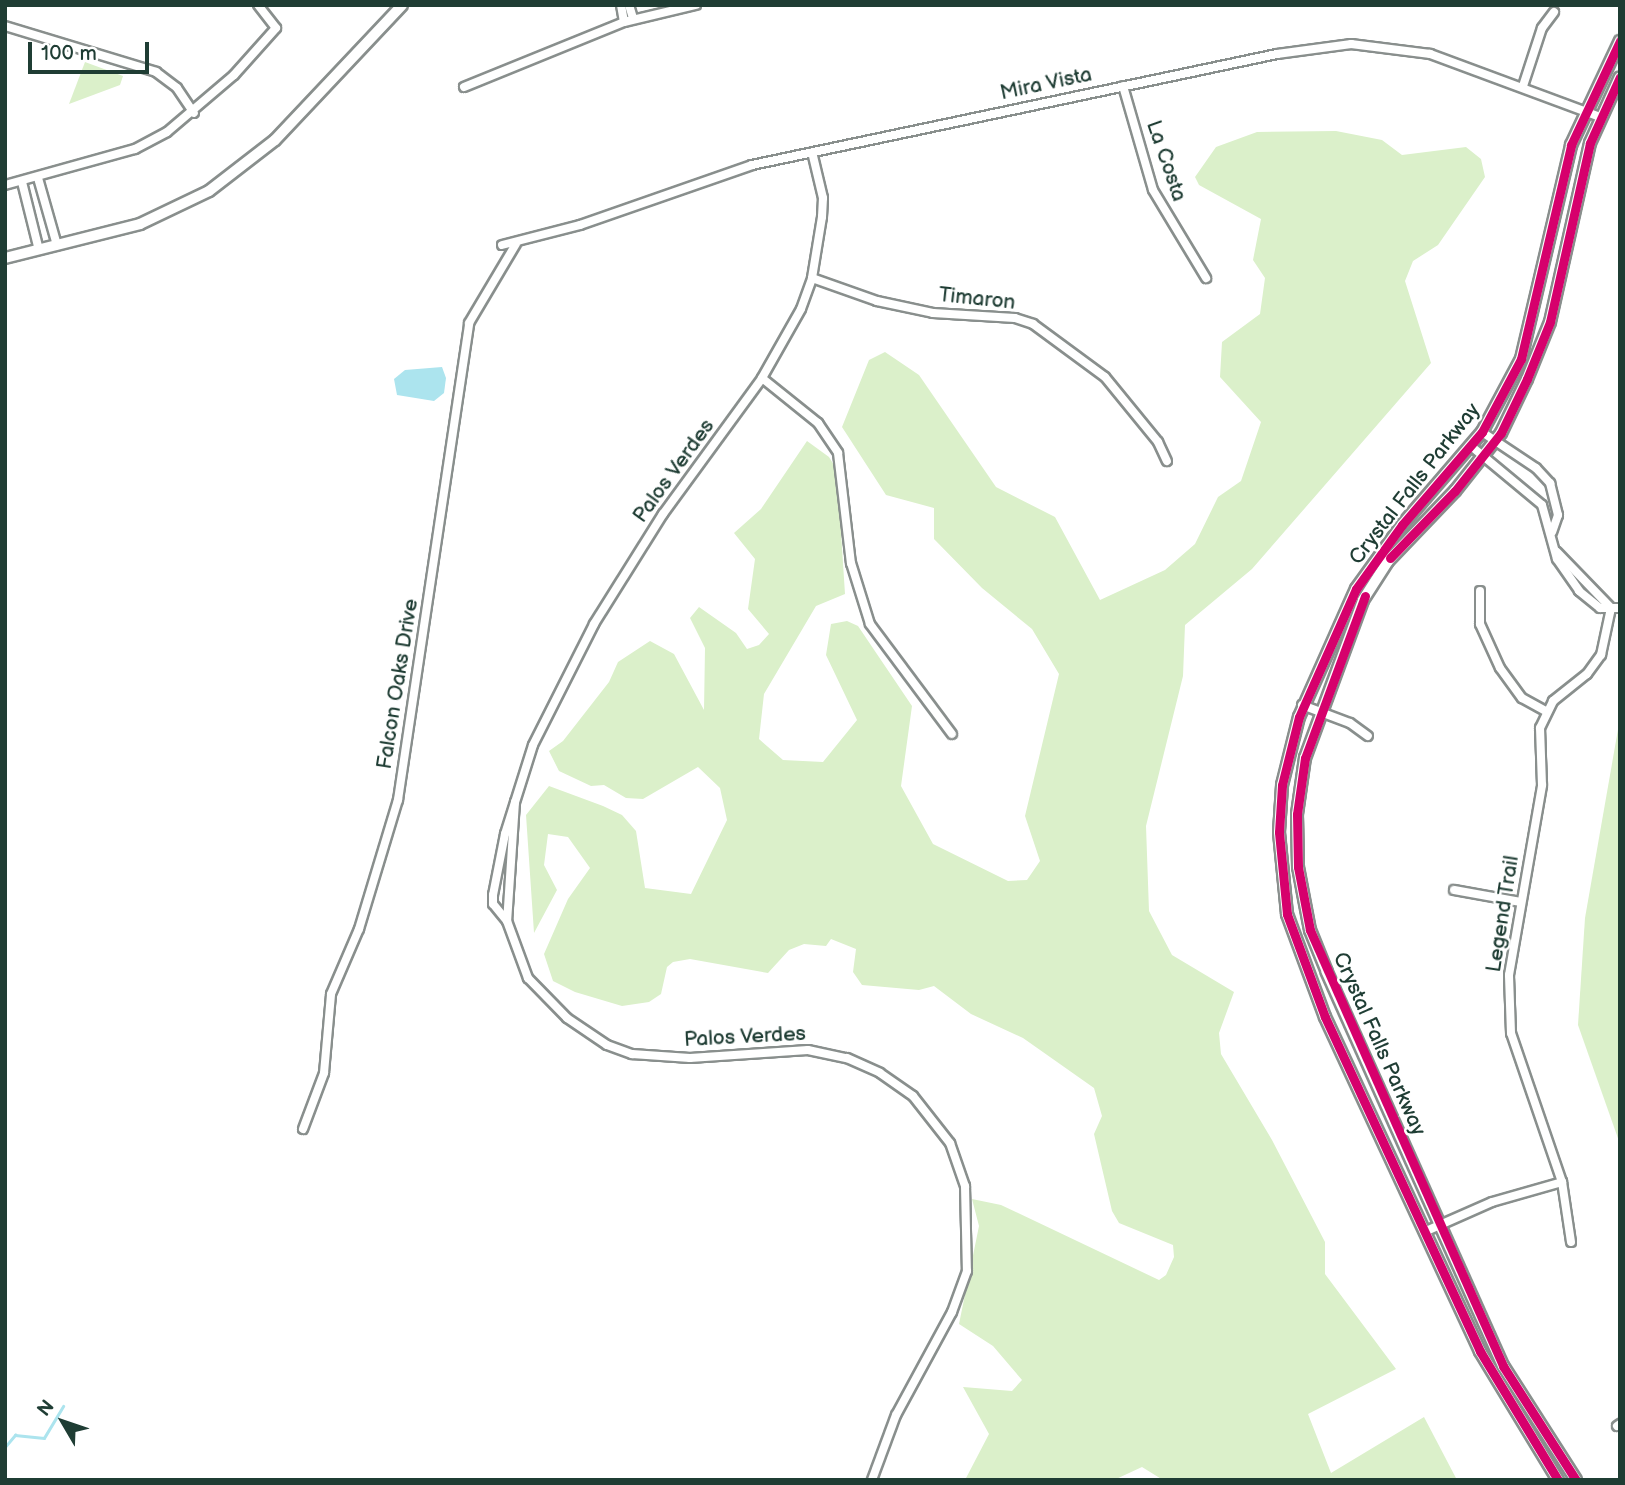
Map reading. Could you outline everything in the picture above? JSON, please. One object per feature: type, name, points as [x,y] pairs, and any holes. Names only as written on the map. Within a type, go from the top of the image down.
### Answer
[{"type":"street","points":[[5,185],[135,149],[194,113],[276,28],[258,5]]},
{"type":"street","points":[[5,258],[165,213],[236,173],[275,141],[402,5]]},
{"type":"street","points":[[621,5],[629,20]]},
{"type":"street","points":[[629,5],[629,20]]},
{"type":"street","points":[[464,87],[629,20],[696,5]]},
{"type":"street","points":[[1523,86],[1542,28],[1554,12]]},
{"type":"street","points":[[5,26],[156,72],[177,88],[194,113]]},
{"type":"street","name":"Crystal Falls Parkway","points":[[1558,1480],[1480,1350],[1325,1017],[1287,914],[1280,871],[1282,785],[1302,705],[1356,589],[1376,559],[1482,432],[1521,359],[1560,188],[1583,112],[1620,41]]},
{"type":"street","name":"Mira Vista","points":[[502,246],[516,244],[752,164],[1277,54],[1351,44],[1412,48],[1523,86],[1600,117]]},
{"type":"street","name":"Crystal Falls Parkway","points":[[1576,1480],[1503,1366],[1310,930],[1298,867],[1297,814],[1305,758],[1320,711],[1363,600],[1388,561],[1496,439],[1550,323],[1582,170],[1600,117],[1620,77]]},
{"type":"street","name":"La Costa","points":[[1123,86],[1153,190],[1206,278]]},
{"type":"street","name":"Palos Verdes","points":[[812,152],[823,198],[812,278],[793,326],[762,377],[663,514],[594,624],[533,745],[515,802],[493,905],[507,921],[522,964],[538,992],[607,1045],[661,1058],[790,1050],[834,1054],[897,1083],[927,1111],[946,1136],[965,1186],[967,1271],[952,1312],[896,1415],[872,1480]]},
{"type":"street","points":[[38,178],[57,245]]},
{"type":"street","points":[[22,182],[39,250]]},
{"type":"street","name":"Falcon Oaks Drive","points":[[303,1129],[324,1073],[331,994],[359,929],[398,800],[469,323],[516,244]]},
{"type":"street","name":"Timaron","points":[[812,278],[920,310],[951,316],[1015,317],[1033,324],[1105,377],[1158,442],[1167,461]]},
{"type":"street","points":[[1541,278],[1559,280]]},
{"type":"street","points":[[762,377],[818,423],[838,453],[852,564],[870,624],[952,734]]},
{"type":"street","points":[[1482,432],[1496,439],[1550,483],[1558,515],[1552,532]]},
{"type":"street","points":[[1471,446],[1534,497],[1552,532],[1555,549],[1615,608],[1595,665],[1545,711],[1521,698],[1500,668],[1480,624],[1480,591]]},
{"type":"street","points":[[1302,705],[1320,711],[1368,736]]},
{"type":"street","name":"Legend Trail","points":[[1545,711],[1538,742],[1542,785],[1509,975],[1511,1033],[1562,1182],[1571,1242]]},
{"type":"street","name":"Palos Verdes","points":[[507,921],[515,802]]},
{"type":"street","points":[[1454,891],[1521,902]]},
{"type":"street","points":[[1424,1233],[1492,1202],[1562,1182]]},
{"type":"green space","points":[[85,62],[123,76],[120,85],[69,104]]},
{"type":"green space","points":[[1336,131],[1382,140],[1402,155],[1466,147],[1481,159],[1485,177],[1438,245],[1413,261],[1405,281],[1431,363],[1252,569],[1185,625],[1183,676],[1146,826],[1149,911],[1172,955],[1234,992],[1219,1033],[1221,1054],[1272,1140],[1325,1242],[1325,1274],[1396,1369],[1308,1414],[1331,1473],[1424,1417],[1457,1480],[1163,1480],[1142,1467],[1114,1480],[965,1480],[989,1434],[963,1387],[1012,1391],[1022,1380],[993,1346],[959,1324],[979,1226],[972,1199],[1001,1205],[1159,1280],[1166,1275],[1174,1257],[1173,1245],[1119,1223],[1112,1211],[1094,1134],[1102,1116],[1094,1088],[1023,1038],[971,1014],[934,986],[919,990],[862,985],[853,972],[856,949],[831,939],[826,946],[804,944],[789,950],[768,973],[690,959],[673,962],[667,967],[661,994],[649,1002],[622,1006],[575,992],[553,981],[544,954],[568,899],[590,868],[568,837],[548,834],[544,865],[557,890],[534,933],[526,815],[549,786],[622,815],[636,831],[645,888],[691,894],[727,820],[720,788],[698,767],[643,799],[626,798],[604,785],[591,786],[559,771],[549,751],[563,741],[609,682],[618,662],[650,641],[674,654],[704,710],[705,648],[690,618],[699,607],[736,633],[747,649],[759,645],[769,634],[748,609],[755,559],[734,533],[761,509],[807,441],[829,457],[837,470],[845,594],[816,606],[764,694],[759,739],[783,760],[823,762],[857,720],[826,655],[831,624],[847,621],[858,626],[912,706],[901,786],[933,844],[1008,881],[1027,880],[1040,861],[1025,816],[1059,674],[1032,629],[982,588],[934,539],[934,508],[886,495],[842,427],[869,360],[885,352],[919,375],[996,487],[1055,517],[1100,600],[1165,570],[1195,544],[1218,497],[1241,481],[1261,422],[1220,377],[1222,342],[1260,314],[1265,278],[1253,260],[1261,219],[1199,185],[1195,177],[1216,147],[1257,132]]},
{"type":"green space","points":[[1620,718],[1620,1144],[1578,1025],[1585,918]]},
{"type":"water","points":[[442,367],[446,378],[444,393],[434,401],[397,395],[394,379],[405,370]]},
{"type":"waterway","points":[[5,1447],[15,1435],[44,1438],[63,1406]]},
{"type":"cycle path","points":[[1558,1480],[1480,1351],[1325,1017],[1287,914],[1279,832],[1282,785],[1299,717],[1356,589],[1402,525],[1482,432],[1521,359],[1571,145],[1620,41]]},
{"type":"cycle path","points":[[1390,558],[1455,491],[1501,433],[1527,379],[1550,322],[1590,143],[1620,77]]},
{"type":"cycle path","points":[[1365,596],[1305,758],[1297,814],[1298,867],[1310,930],[1503,1366],[1576,1480]]}]
